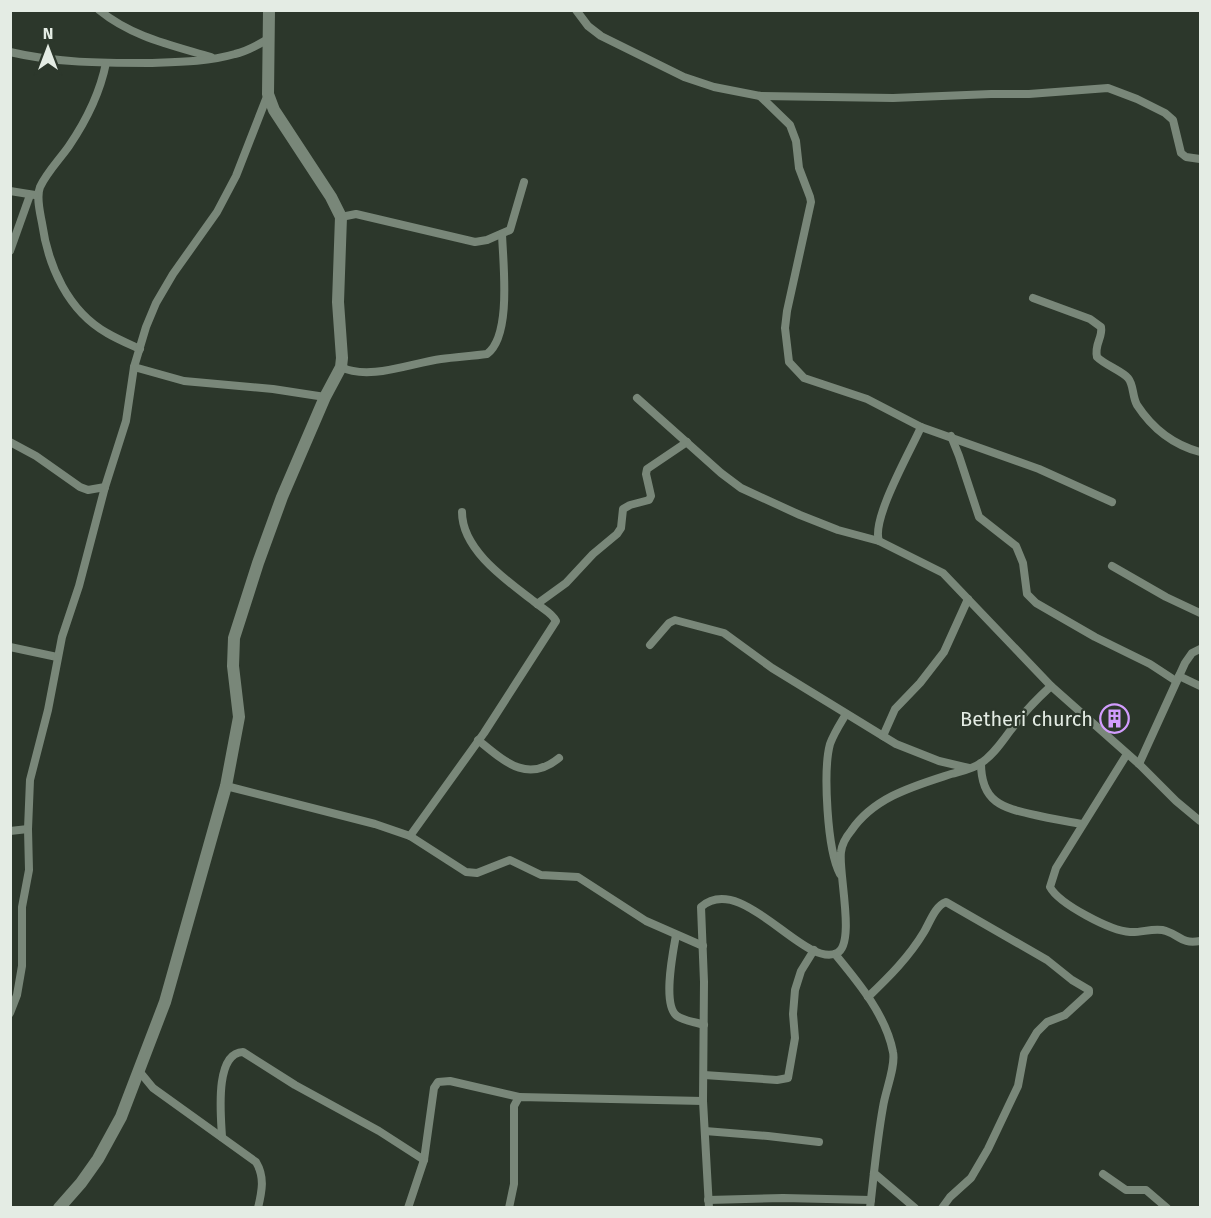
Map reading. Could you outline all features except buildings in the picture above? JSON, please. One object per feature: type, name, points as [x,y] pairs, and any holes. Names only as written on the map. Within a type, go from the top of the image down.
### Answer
[{"type":"street","points":[[99,10],[114,23],[141,36],[217,59]]},
{"type":"street","points":[[576,10],[588,26],[601,36],[684,77],[714,87],[760,96],[893,98],[1029,94],[1108,88],[1145,102],[1165,113],[1173,120],[1181,153],[1186,157],[1200,159]]},
{"type":"street","points":[[59,1208],[81,1184],[121,1117],[165,1002],[226,786],[239,717],[233,643],[276,514],[342,358],[338,291],[340,217],[331,197],[274,110],[268,94],[267,13]]},
{"type":"street","points":[[10,52],[71,62],[179,62],[217,59],[252,49],[268,39]]},
{"type":"street","points":[[10,251],[34,195],[85,119],[102,82],[106,63]]},
{"type":"street","points":[[10,1012],[17,995],[22,966],[22,907],[29,870],[30,780],[50,702],[57,657],[126,421],[134,367],[156,303],[173,274],[217,212],[236,176],[268,94]]},
{"type":"street","points":[[760,96],[794,131],[796,160],[810,197],[787,311],[785,328],[789,362],[804,378],[867,399],[921,427],[1049,473],[1112,502]]},
{"type":"street","points":[[340,217],[356,214],[475,242],[487,240],[507,232],[512,227],[524,182]]},
{"type":"street","points":[[10,191],[34,195]]},
{"type":"street","points":[[34,195],[53,267],[60,283],[77,308],[106,333],[140,349]]},
{"type":"street","points":[[340,367],[359,373],[368,372],[439,359],[487,354],[493,350],[502,327],[504,275],[502,234]]},
{"type":"street","points":[[1033,298],[1090,319],[1101,327],[1101,335],[1095,346],[1097,357],[1103,363],[1126,375],[1137,405],[1163,434],[1183,447],[1200,453]]},
{"type":"street","points":[[134,367],[184,381],[273,389],[325,397]]},
{"type":"street","points":[[637,398],[741,488],[828,526],[879,541],[943,573],[1051,686],[1200,821]]},
{"type":"street","points":[[879,541],[877,530],[883,509],[921,427]]},
{"type":"street","points":[[951,436],[979,517],[1011,541],[1020,552],[1029,598],[1095,637],[1178,679],[1200,686]]},
{"type":"street","points":[[12,441],[80,487],[88,490],[105,487]]},
{"type":"street","points":[[537,604],[566,583],[592,554],[617,534],[621,528],[621,514],[624,508],[649,500],[651,496],[647,469],[687,442]]},
{"type":"street","points":[[410,836],[490,724],[555,623],[555,618],[500,576],[488,564],[469,537],[463,525],[462,512]]},
{"type":"street","points":[[1112,566],[1166,597],[1200,613]]},
{"type":"street","points":[[883,736],[895,709],[920,683],[944,652],[968,599]]},
{"type":"street","points":[[650,645],[669,623],[675,620],[724,633],[772,668],[896,744],[939,761],[970,768]]},
{"type":"street","points":[[10,646],[57,657]]},
{"type":"street","points":[[1139,764],[1178,679],[1192,653],[1200,649]]},
{"type":"street","points":[[835,954],[868,997],[883,1025],[893,1053],[882,1109],[870,1204],[783,1198],[709,1204],[703,1101],[701,907],[711,900],[721,898],[731,900],[750,908],[814,950],[835,954],[843,948],[846,934],[845,899],[840,861],[843,846],[851,831],[872,808],[905,790],[981,764],[1051,686]]},
{"type":"street","points":[[841,877],[832,854],[828,822],[828,756],[837,728],[846,714]]},
{"type":"street","points":[[478,740],[509,764],[526,770],[544,768],[559,758]]},
{"type":"street","points":[[1127,754],[1056,868],[1050,883],[1052,891],[1072,906],[1120,931],[1132,933],[1166,930],[1186,941],[1200,941]]},
{"type":"street","points":[[981,764],[982,783],[998,805],[1010,810],[1082,824]]},
{"type":"street","points":[[226,786],[375,824],[410,836],[472,874],[510,860],[541,875],[578,877],[646,921],[703,946]]},
{"type":"street","points":[[10,831],[28,829]]},
{"type":"street","points":[[868,997],[899,968],[939,905],[946,902],[1047,960],[1090,991],[1065,1016],[1047,1022],[1037,1032],[1024,1054],[1018,1086],[988,1149],[971,1179],[950,1197],[942,1208]]},
{"type":"street","points":[[676,935],[670,975],[670,1003],[676,1015],[704,1025]]},
{"type":"street","points":[[704,1075],[777,1080],[788,1078],[795,1038],[793,1014],[795,990],[801,971],[814,950]]},
{"type":"street","points":[[222,1137],[221,1085],[224,1071],[232,1057],[236,1053],[243,1052],[294,1085],[379,1131],[424,1160]]},
{"type":"street","points":[[139,1071],[153,1088],[249,1156],[260,1169],[263,1185],[258,1208]]},
{"type":"street","points":[[408,1208],[424,1160],[432,1099],[438,1082],[450,1081],[519,1097],[703,1101]]},
{"type":"street","points":[[509,1208],[514,1184],[514,1106],[519,1097]]},
{"type":"street","points":[[705,1131],[819,1142]]},
{"type":"street","points":[[874,1173],[915,1208]]},
{"type":"street","points":[[1103,1174],[1126,1190],[1146,1190],[1167,1208]]},
{"type":"place","name":"Betheri church","points":[[1114,719]]}]
